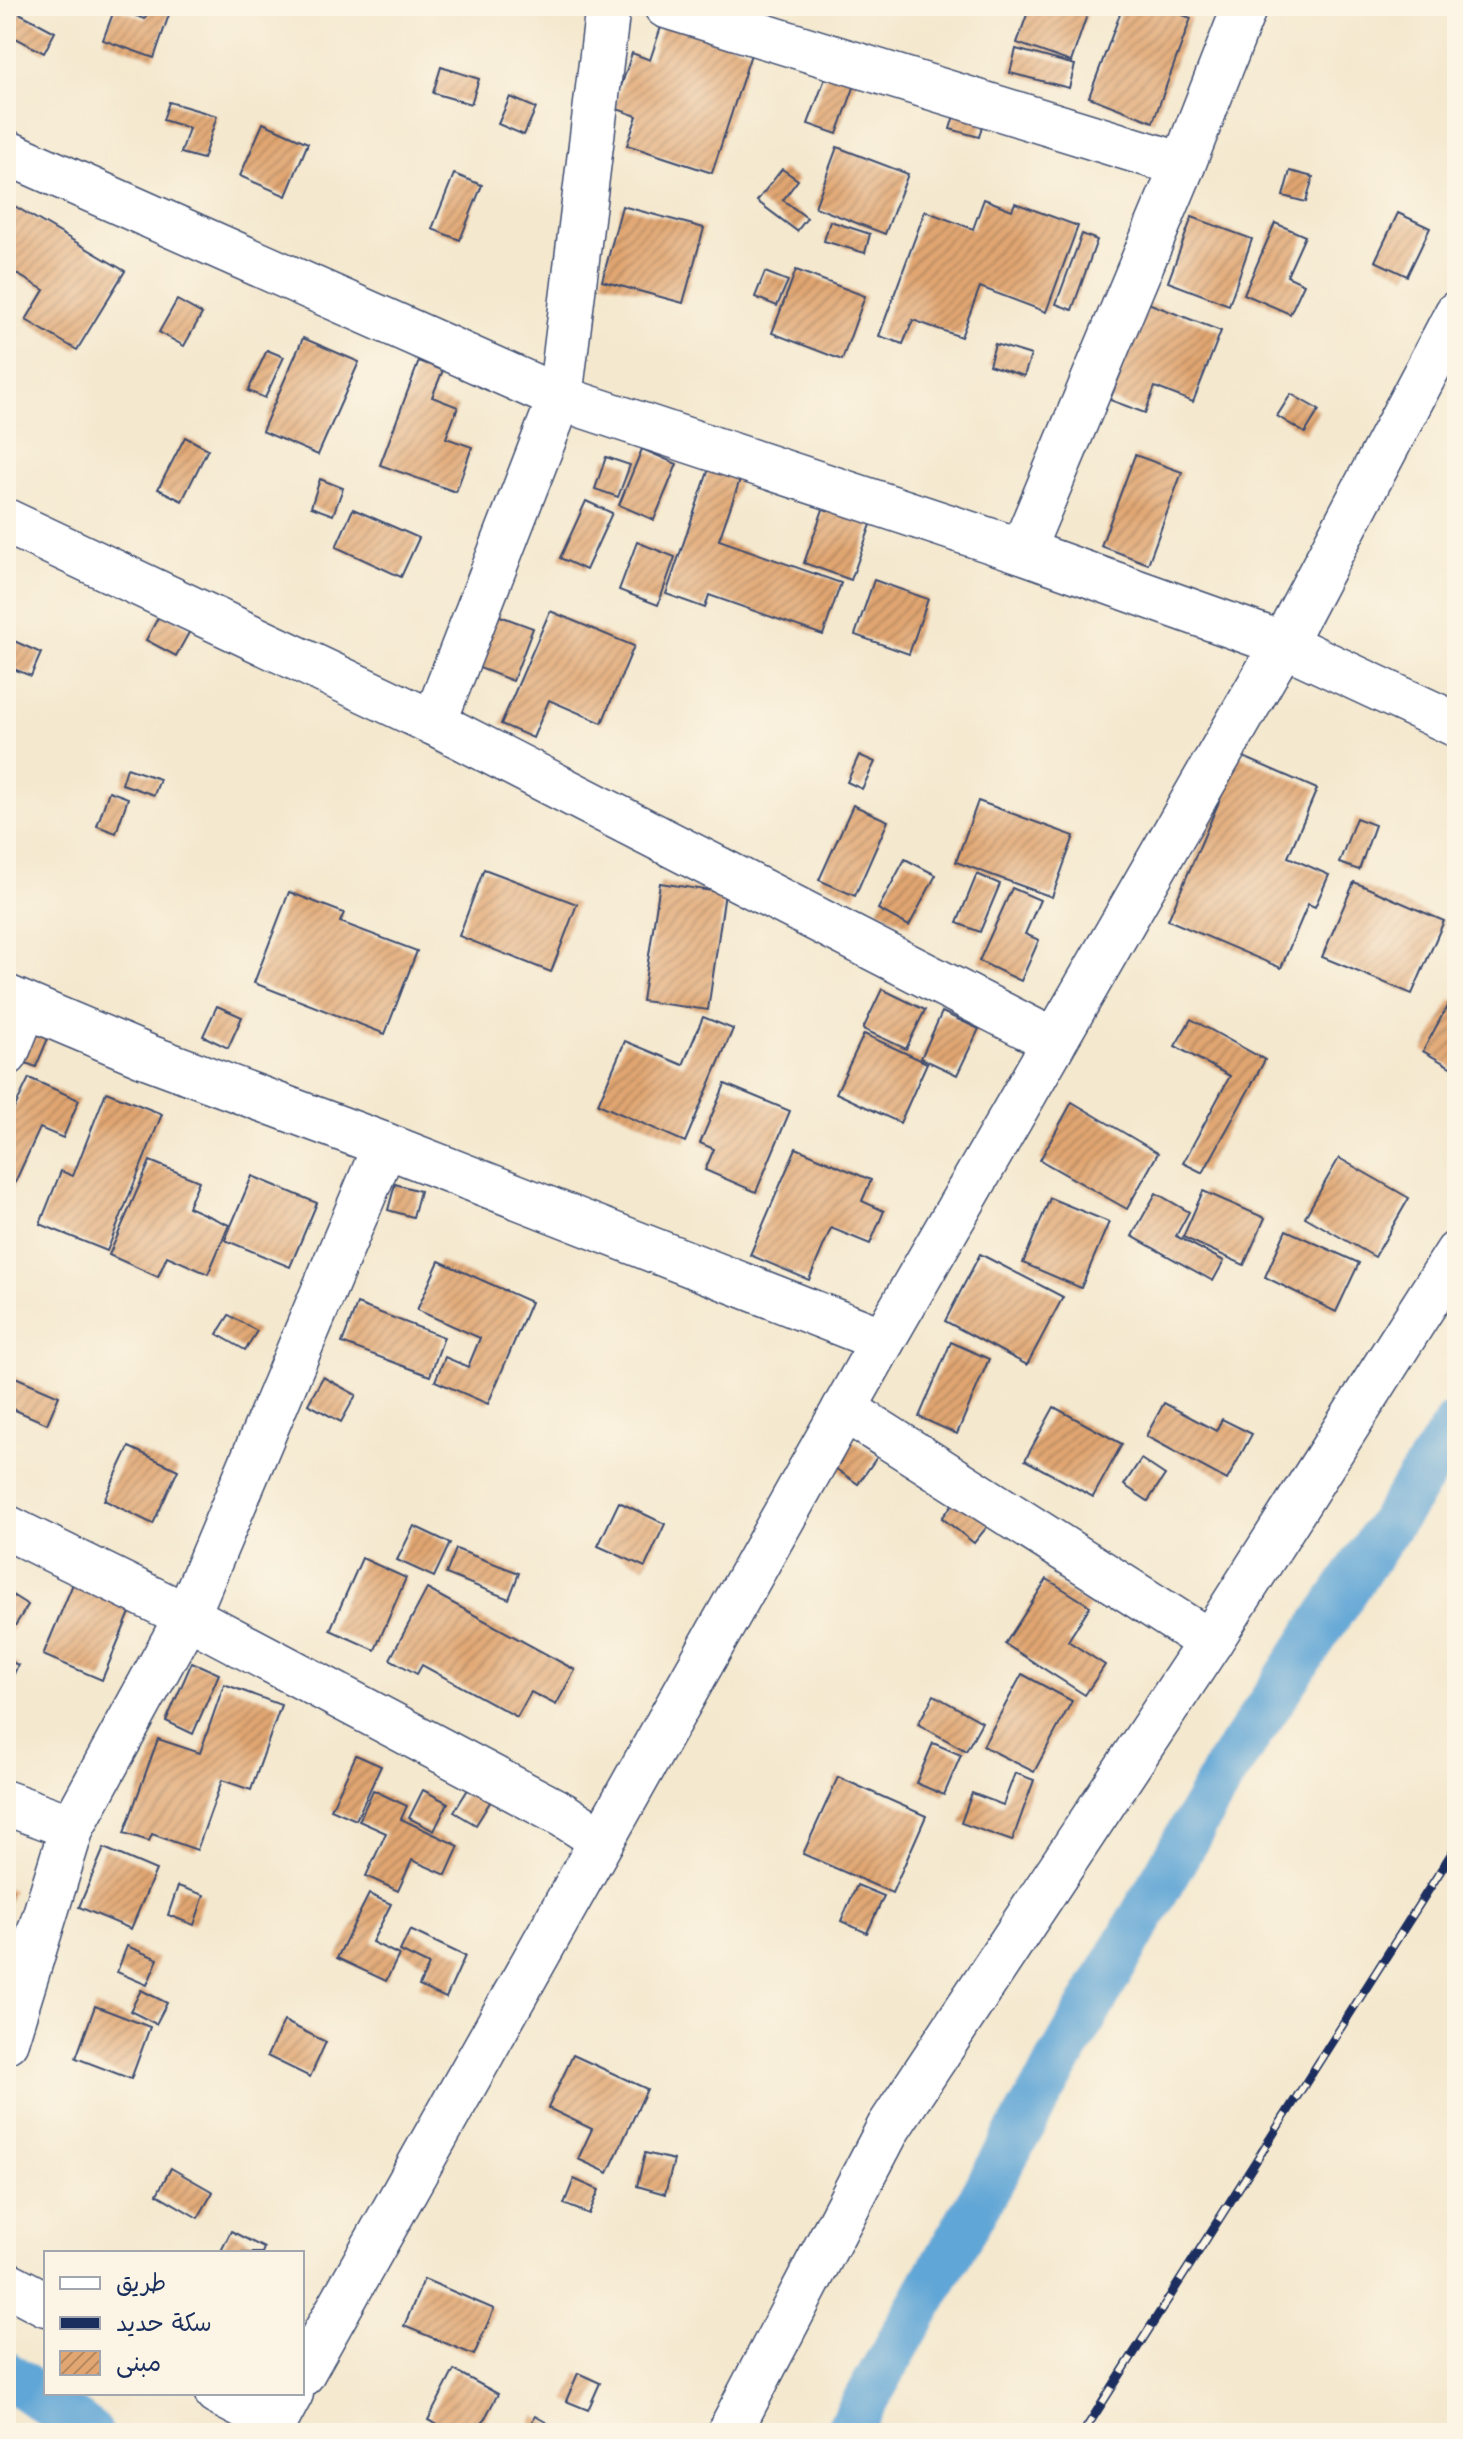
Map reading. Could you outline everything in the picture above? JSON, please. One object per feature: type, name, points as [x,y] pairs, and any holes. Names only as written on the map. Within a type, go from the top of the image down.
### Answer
[{"type":"street","points":[[434,723],[560,398],[608,6]]},
{"type":"street","points":[[666,6],[1183,165]]},
{"type":"street","points":[[1022,551],[1183,165],[1245,6]]},
{"type":"street","points":[[6,152],[560,398],[1022,551],[1283,644],[1457,725]]},
{"type":"street","points":[[304,2370],[883,1340],[1283,644],[1457,313]]},
{"type":"street","points":[[6,521],[434,723],[1054,1041]]},
{"type":"street","points":[[6,1054],[16,1002],[146,1056],[385,1145],[883,1340]]},
{"type":"street","points":[[6,2041],[72,1827],[187,1616],[385,1145]]},
{"type":"street","points":[[729,2433],[889,2127],[1210,1642],[1457,1253]]},
{"type":"street","points":[[844,1409],[1210,1642]]},
{"type":"street","points":[[6,1527],[187,1616],[563,1815],[602,1840]]},
{"type":"street","points":[[6,1803],[72,1827]]},
{"type":"street","points":[[6,2283],[44,2303]]},
{"type":"street","points":[[223,2395],[286,2416]]},
{"type":"building","points":[[6,6],[55,32],[44,53],[6,33]]},
{"type":"building","points":[[150,6],[172,6],[154,58],[103,40],[115,8],[145,19]]},
{"type":"building","points":[[1030,6],[1081,6],[1089,9],[1071,62],[1017,43]]},
{"type":"building","points":[[1123,6],[1159,6],[1191,18],[1153,122],[1089,97]]},
{"type":"building","points":[[663,21],[752,51],[712,173],[627,145],[637,116],[614,108],[632,53],[650,60]]},
{"type":"building","points":[[1016,49],[1075,65],[1069,88],[1010,73]]},
{"type":"building","points":[[832,60],[860,71],[837,134],[808,124]]},
{"type":"building","points":[[441,67],[479,79],[471,104],[433,93]]},
{"type":"building","points":[[510,97],[536,108],[524,135],[498,124]]},
{"type":"building","points":[[169,102],[217,116],[203,159],[181,153],[189,128],[163,120]]},
{"type":"building","points":[[958,102],[986,111],[979,137],[950,129]]},
{"type":"building","points":[[263,123],[308,143],[286,196],[240,176]]},
{"type":"building","points":[[837,147],[908,174],[885,234],[815,207]]},
{"type":"building","points":[[782,169],[798,180],[783,200],[807,218],[797,231],[757,201]]},
{"type":"building","points":[[1290,171],[1313,177],[1306,202],[1283,196]]},
{"type":"building","points":[[454,174],[482,185],[460,240],[432,229]]},
{"type":"building","points":[[984,199],[1012,210],[1015,203],[1078,226],[1046,312],[980,287],[961,337],[913,320],[903,344],[879,336],[925,211],[973,229]]},
{"type":"building","points":[[6,201],[125,271],[77,350],[26,320],[44,290],[8,269],[6,273]]},
{"type":"building","points":[[622,206],[704,228],[683,303],[602,281]]},
{"type":"building","points":[[1398,213],[1430,228],[1407,276],[1375,261]]},
{"type":"building","points":[[1192,217],[1252,239],[1229,305],[1168,282]]},
{"type":"building","points":[[830,221],[870,234],[865,253],[824,241]]},
{"type":"building","points":[[1275,223],[1305,236],[1287,276],[1304,284],[1290,314],[1244,294]]},
{"type":"building","points":[[1082,234],[1097,240],[1072,310],[1056,304]]},
{"type":"building","points":[[796,270],[865,296],[842,360],[772,333]]},
{"type":"building","points":[[765,272],[788,281],[777,306],[755,297]]},
{"type":"building","points":[[177,300],[202,314],[184,346],[159,332]]},
{"type":"building","points":[[1148,303],[1221,331],[1193,402],[1155,387],[1145,413],[1110,400]]},
{"type":"building","points":[[303,338],[359,362],[318,455],[262,431]]},
{"type":"building","points":[[995,344],[1031,355],[1024,376],[989,365]]},
{"type":"building","points":[[267,350],[284,357],[265,398],[248,391]]},
{"type":"building","points":[[419,361],[443,370],[432,397],[458,407],[446,438],[472,447],[456,492],[380,465]]},
{"type":"building","points":[[1291,394],[1319,410],[1305,433],[1277,416]]},
{"type":"building","points":[[185,437],[208,449],[182,501],[158,489]]},
{"type":"building","points":[[642,449],[677,464],[654,520],[619,505]]},
{"type":"building","points":[[1135,455],[1182,472],[1148,564],[1101,546]]},
{"type":"building","points":[[606,457],[630,465],[618,497],[595,489]]},
{"type":"building","points":[[712,460],[743,471],[719,540],[841,583],[823,635],[709,595],[705,608],[666,594]]},
{"type":"building","points":[[320,479],[343,488],[333,515],[311,507]]},
{"type":"building","points":[[586,501],[612,513],[586,570],[560,558]]},
{"type":"building","points":[[826,501],[873,519],[851,580],[804,563]]},
{"type":"building","points":[[353,509],[419,538],[401,577],[336,547]]},
{"type":"building","points":[[637,542],[675,557],[658,605],[619,590]]},
{"type":"building","points":[[874,580],[928,599],[909,654],[855,635]]},
{"type":"building","points":[[550,611],[634,646],[602,723],[549,700],[533,738],[501,724]]},
{"type":"building","points":[[161,612],[191,629],[176,656],[146,640]]},
{"type":"building","points":[[489,612],[533,628],[513,681],[469,664]]},
{"type":"building","points":[[14,641],[41,653],[31,676],[6,666]]},
{"type":"building","points":[[859,755],[875,762],[862,789],[847,782]]},
{"type":"building","points":[[1239,755],[1317,789],[1288,857],[1329,875],[1315,907],[1308,904],[1281,968],[1168,920]]},
{"type":"building","points":[[127,768],[160,779],[154,795],[122,784]]},
{"type":"building","points":[[109,791],[128,798],[116,833],[97,826]]},
{"type":"building","points":[[978,801],[1074,836],[1052,897],[956,862]]},
{"type":"building","points":[[853,805],[888,821],[855,896],[819,880]]},
{"type":"building","points":[[1356,818],[1375,825],[1359,870],[1339,863]]},
{"type":"building","points":[[905,859],[936,875],[909,926],[878,909]]},
{"type":"building","points":[[484,869],[577,904],[551,972],[459,936]]},
{"type":"building","points":[[977,874],[1000,884],[980,932],[957,923]]},
{"type":"building","points":[[1354,882],[1444,921],[1412,994],[1322,957]]},
{"type":"building","points":[[660,883],[725,893],[708,1010],[642,1001]]},
{"type":"building","points":[[1012,888],[1040,900],[1025,934],[1039,940],[1021,981],[979,961]]},
{"type":"building","points":[[289,892],[344,913],[340,922],[417,951],[385,1034],[254,983]]},
{"type":"building","points":[[882,989],[925,1010],[906,1049],[863,1029]]},
{"type":"building","points":[[1451,999],[1457,1003],[1457,1063],[1454,1069],[1423,1051]]},
{"type":"building","points":[[217,1006],[242,1017],[228,1048],[203,1036]]},
{"type":"building","points":[[942,1012],[979,1029],[957,1075],[921,1058]]},
{"type":"building","points":[[703,1017],[733,1029],[685,1142],[598,1104],[625,1041],[683,1065]]},
{"type":"building","points":[[1191,1019],[1265,1060],[1203,1173],[1183,1163],[1230,1076],[1175,1046]]},
{"type":"building","points":[[23,1020],[51,1031],[36,1067],[8,1056]]},
{"type":"building","points":[[864,1034],[927,1063],[900,1123],[836,1093]]},
{"type":"building","points":[[29,1078],[79,1100],[63,1138],[40,1128],[6,1202],[6,1125]]},
{"type":"building","points":[[725,1084],[790,1111],[756,1192],[705,1170],[714,1149],[700,1143]]},
{"type":"building","points":[[106,1092],[162,1114],[107,1251],[40,1224],[61,1171],[73,1176]]},
{"type":"building","points":[[1072,1102],[1158,1153],[1127,1209],[1040,1160]]},
{"type":"building","points":[[796,1148],[871,1180],[862,1201],[884,1211],[870,1244],[831,1228],[809,1280],[750,1255]]},
{"type":"building","points":[[1339,1158],[1409,1198],[1375,1257],[1305,1217]]},
{"type":"building","points":[[150,1161],[199,1181],[188,1207],[229,1225],[208,1274],[167,1256],[158,1277],[109,1255]]},
{"type":"building","points":[[252,1176],[317,1203],[290,1267],[225,1240]]},
{"type":"building","points":[[395,1184],[420,1191],[413,1217],[388,1210]]},
{"type":"building","points":[[1203,1191],[1265,1218],[1244,1265],[1183,1237]]},
{"type":"building","points":[[1156,1193],[1189,1212],[1176,1236],[1224,1261],[1213,1281],[1132,1236]]},
{"type":"building","points":[[1050,1198],[1109,1222],[1081,1288],[1023,1263]]},
{"type":"building","points":[[1286,1230],[1359,1263],[1336,1312],[1265,1277]]},
{"type":"building","points":[[980,1254],[1063,1297],[1027,1365],[945,1321]]},
{"type":"building","points":[[439,1261],[531,1302],[488,1404],[435,1381],[445,1357],[468,1367],[480,1338],[417,1310]]},
{"type":"building","points":[[357,1304],[444,1337],[430,1376],[342,1343]]},
{"type":"building","points":[[229,1315],[257,1331],[245,1350],[217,1334]]},
{"type":"building","points":[[951,1342],[989,1359],[957,1434],[919,1417]]},
{"type":"building","points":[[6,1373],[59,1396],[47,1424],[6,1406]]},
{"type":"building","points":[[323,1377],[356,1395],[341,1422],[308,1404]]},
{"type":"building","points":[[1164,1403],[1216,1431],[1222,1419],[1252,1434],[1227,1480],[1146,1436]]},
{"type":"building","points":[[1054,1407],[1122,1444],[1093,1497],[1025,1460]]},
{"type":"building","points":[[838,1431],[877,1457],[858,1484],[819,1457]]},
{"type":"building","points":[[129,1447],[178,1470],[153,1524],[104,1500]]},
{"type":"building","points":[[1141,1459],[1165,1475],[1148,1501],[1124,1485]]},
{"type":"building","points":[[962,1492],[995,1517],[974,1543],[942,1518]]},
{"type":"building","points":[[619,1502],[665,1524],[645,1567],[598,1546]]},
{"type":"building","points":[[414,1526],[450,1543],[434,1577],[397,1560]]},
{"type":"building","points":[[456,1549],[519,1573],[509,1599],[446,1574]]},
{"type":"building","points":[[362,1558],[406,1578],[375,1650],[330,1630]]},
{"type":"building","points":[[75,1579],[134,1603],[102,1680],[43,1655]]},
{"type":"building","points":[[1047,1579],[1090,1606],[1068,1641],[1105,1665],[1085,1695],[1005,1644]]},
{"type":"building","points":[[427,1589],[575,1670],[556,1705],[531,1692],[517,1717],[422,1665],[417,1674],[390,1659]]},
{"type":"building","points":[[6,1591],[28,1605],[6,1640]]},
{"type":"building","points":[[6,1659],[18,1665],[6,1691]]},
{"type":"building","points":[[192,1662],[219,1674],[193,1734],[166,1721]]},
{"type":"building","points":[[1022,1674],[1072,1701],[1034,1772],[983,1746]]},
{"type":"building","points":[[224,1684],[281,1705],[251,1790],[222,1780],[197,1850],[152,1834],[149,1841],[124,1833],[158,1739],[200,1753]]},
{"type":"building","points":[[934,1695],[982,1722],[966,1751],[918,1724]]},
{"type":"building","points":[[933,1743],[961,1755],[944,1795],[916,1783]]},
{"type":"building","points":[[356,1755],[381,1766],[356,1820],[331,1809]]},
{"type":"building","points":[[1015,1773],[1034,1780],[1012,1841],[961,1823],[972,1793],[1003,1805]]},
{"type":"building","points":[[838,1777],[926,1816],[892,1893],[803,1854]]},
{"type":"building","points":[[470,1786],[492,1799],[476,1825],[454,1812]]},
{"type":"building","points":[[373,1790],[407,1806],[401,1819],[459,1846],[446,1875],[412,1860],[398,1891],[366,1876],[386,1833],[359,1821]]},
{"type":"building","points":[[423,1790],[448,1803],[434,1831],[409,1818]]},
{"type":"building","points":[[104,1848],[156,1870],[131,1929],[79,1907]]},
{"type":"building","points":[[857,1885],[884,1896],[867,1933],[841,1921]]},
{"type":"building","points":[[178,1886],[204,1895],[194,1925],[168,1915]]},
{"type":"building","points":[[6,1888],[13,1890],[6,1908]]},
{"type":"building","points":[[369,1894],[391,1904],[372,1942],[399,1955],[386,1981],[337,1958]]},
{"type":"building","points":[[410,1930],[465,1956],[446,1998],[419,1986],[429,1965],[400,1951]]},
{"type":"building","points":[[127,1946],[158,1959],[147,1985],[117,1972]]},
{"type":"building","points":[[141,1990],[167,2003],[156,2024],[130,2011]]},
{"type":"building","points":[[95,2006],[150,2027],[131,2079],[76,2058]]},
{"type":"building","points":[[284,2021],[326,2042],[310,2077],[267,2056]]},
{"type":"building","points":[[573,2055],[647,2089],[608,2173],[578,2159],[592,2129],[548,2108]]},
{"type":"building","points":[[645,2153],[674,2160],[665,2194],[637,2186]]},
{"type":"building","points":[[171,2168],[213,2192],[198,2218],[157,2194]]},
{"type":"building","points":[[574,2179],[599,2190],[589,2214],[564,2204]]},
{"type":"building","points":[[231,2231],[264,2248],[263,2251],[221,2251]]},
{"type":"building","points":[[424,2279],[494,2309],[474,2355],[404,2326]]},
{"type":"building","points":[[454,2370],[498,2394],[477,2433],[452,2433],[428,2420]]},
{"type":"building","points":[[578,2373],[600,2383],[588,2410],[566,2401]]},
{"type":"building","points":[[535,2416],[551,2425],[546,2433],[525,2433]]},
{"type":"waterway","points":[[847,2433],[1225,1771],[1457,1423]]},
{"type":"waterway","points":[[6,2374],[90,2433]]},
{"type":"railway","points":[[1083,2433],[1457,1845]]}]
